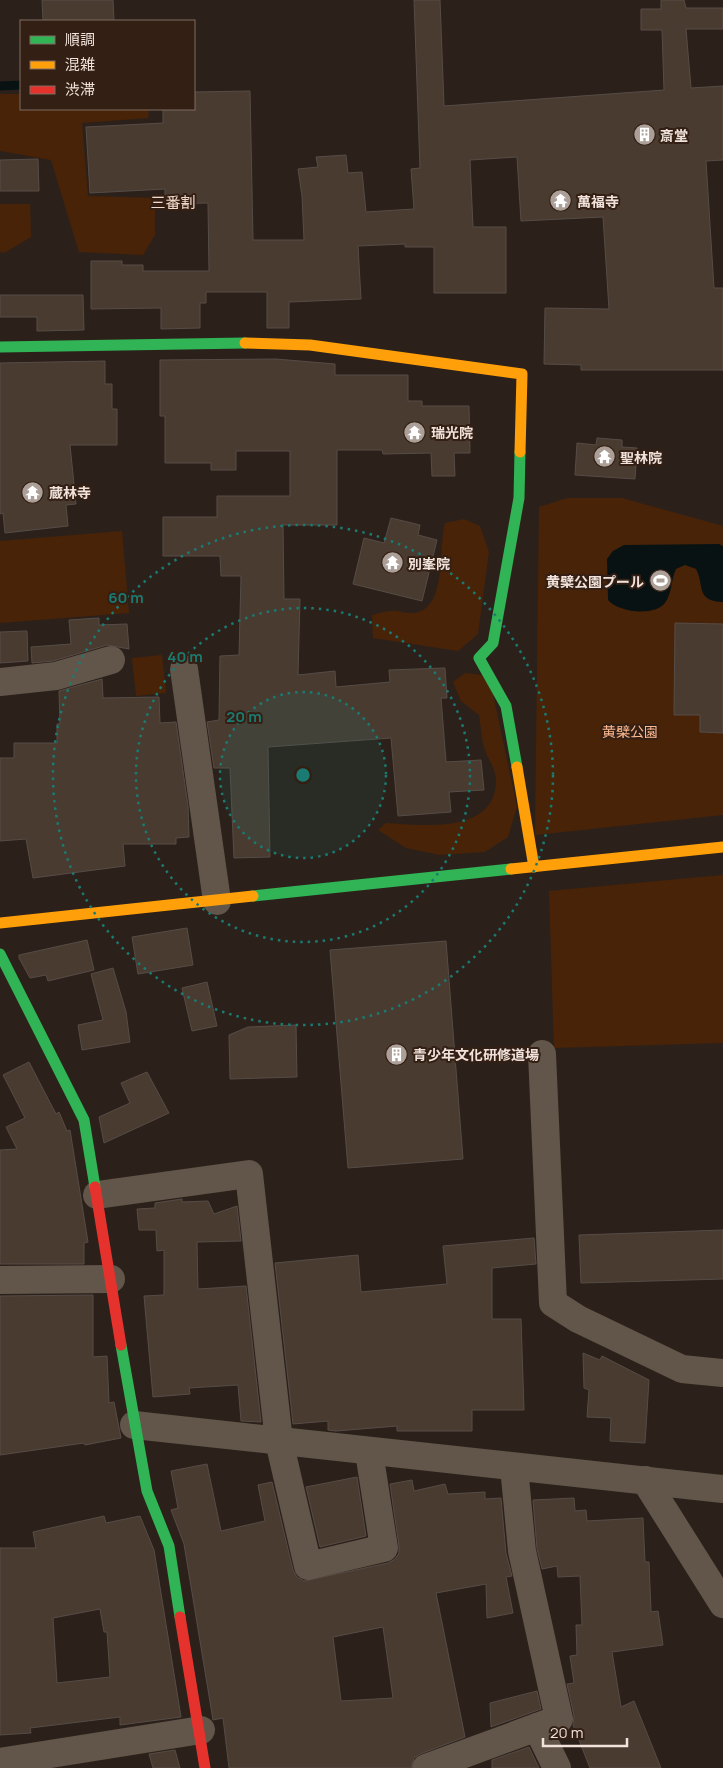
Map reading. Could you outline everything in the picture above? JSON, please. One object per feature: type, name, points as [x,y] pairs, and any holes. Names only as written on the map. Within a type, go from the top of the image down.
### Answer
[{"type":"street","points":[[0,347],[276,343],[310,345],[522,374],[518,498],[493,643],[479,658],[506,706],[534,867]]},
{"type":"street","points":[[0,682],[56,676],[111,660]]},
{"type":"street","points":[[184,669],[217,901]]},
{"type":"street","points":[[0,923],[723,847]]},
{"type":"street","points":[[0,954],[84,1120],[134,1425],[147,1491],[169,1546],[201,1730],[205,1768]]},
{"type":"street","points":[[542,1054],[553,1303],[578,1319],[682,1369],[723,1373]]},
{"type":"street","points":[[97,1195],[249,1174],[279,1442],[308,1566],[384,1548],[369,1452]]},
{"type":"street","points":[[0,1280],[111,1279]]},
{"type":"street","points":[[134,1425],[723,1489]]},
{"type":"street","points":[[426,1768],[559,1719],[522,1551],[514,1467]]},
{"type":"street","points":[[645,1480],[723,1604]]},
{"type":"street","points":[[537,1727],[556,1768]]},
{"type":"street","points":[[0,1762],[201,1730]]},
{"type":"green space","points":[[0,94],[20,94],[20,110],[149,110],[148,118],[82,123],[88,196],[155,198],[155,235],[143,255],[79,252],[51,160],[0,151]]},
{"type":"green space","points":[[0,204],[30,204],[31,237],[4,253],[0,252]]},
{"type":"green space","name":"黄檗公園","points":[[567,498],[622,498],[723,526],[723,815],[535,835],[539,507]]},
{"type":"green space","points":[[464,519],[480,526],[489,552],[478,634],[458,651],[373,638],[372,615],[386,611],[414,613],[425,609],[432,601],[440,576],[445,523]]},
{"type":"green space","points":[[122,531],[129,613],[0,623],[0,541]]},
{"type":"green space","points":[[162,655],[166,693],[136,696],[132,658]]},
{"type":"green space","points":[[465,673],[482,675],[493,694],[517,807],[508,837],[485,852],[440,855],[406,848],[378,830],[386,823],[435,825],[469,819],[483,811],[492,799],[496,777],[484,746],[479,715],[461,701],[453,682]]},
{"type":"green space","points":[[723,875],[723,1043],[554,1048],[549,891]]},
{"type":"shaded area","points":[[719,544],[723,546],[723,602],[708,599],[702,592],[696,569],[685,565],[676,569],[667,599],[660,607],[645,611],[628,610],[620,608],[608,600],[607,559],[613,551],[624,545]]},
{"type":"building","points":[[42,0],[113,0],[114,20],[43,20]]},
{"type":"building","points":[[414,0],[440,0],[444,106],[664,90],[662,30],[641,30],[641,9],[661,9],[661,0],[684,0],[686,8],[723,8],[723,29],[686,29],[691,88],[723,86],[723,160],[706,161],[714,288],[723,288],[723,370],[581,370],[581,365],[544,364],[545,308],[609,309],[603,217],[521,221],[517,157],[470,160],[473,227],[506,227],[506,293],[434,293],[434,247],[405,247],[405,244],[358,246],[361,299],[289,302],[289,328],[267,328],[267,292],[206,292],[206,303],[200,303],[200,328],[161,329],[161,308],[91,309],[91,261],[122,261],[122,265],[143,265],[143,271],[209,271],[208,203],[165,204],[165,189],[90,193],[86,127],[163,123],[163,110],[195,110],[195,92],[250,91],[253,240],[304,240],[302,196],[298,169],[318,167],[316,157],[346,155],[348,173],[362,172],[366,212],[414,209],[411,169],[420,168]]},
{"type":"building","points":[[38,159],[39,191],[0,191],[0,160]]},
{"type":"building","points":[[0,295],[83,295],[84,330],[37,331],[37,317],[0,317]]},
{"type":"building","points":[[276,359],[335,364],[335,375],[408,375],[408,401],[422,401],[422,406],[469,406],[470,453],[454,453],[455,476],[432,476],[431,453],[383,454],[382,450],[337,450],[337,525],[283,525],[284,599],[300,599],[298,675],[335,671],[336,687],[390,682],[389,670],[445,668],[447,698],[441,698],[446,762],[481,760],[484,790],[449,792],[451,812],[398,816],[391,738],[268,747],[270,857],[234,858],[230,768],[214,768],[207,722],[219,720],[220,656],[239,655],[241,576],[221,576],[220,556],[163,556],[163,517],[217,517],[217,496],[290,496],[290,451],[236,451],[236,470],[211,470],[211,463],[165,463],[165,416],[160,416],[160,360]]},
{"type":"building","points":[[105,361],[105,384],[112,384],[112,409],[117,409],[117,445],[70,445],[76,504],[66,505],[68,526],[5,533],[3,513],[0,514],[0,363]]},
{"type":"building","points":[[597,438],[622,440],[622,447],[637,448],[635,479],[575,475],[577,443],[596,445]]},
{"type":"building","points":[[391,518],[420,525],[418,535],[437,540],[422,601],[353,584],[364,538],[384,543]]},
{"type":"building","points":[[99,618],[99,625],[127,624],[129,649],[107,645],[53,661],[32,663],[31,647],[71,644],[69,620]]},
{"type":"building","points":[[675,623],[723,624],[723,733],[700,732],[700,715],[674,715]]},
{"type":"building","points":[[27,631],[28,661],[0,663],[0,632]]},
{"type":"building","points":[[102,679],[103,698],[159,697],[160,723],[176,722],[188,806],[189,837],[176,838],[176,844],[123,844],[125,866],[33,878],[26,839],[0,841],[0,758],[14,758],[14,743],[57,743],[57,724],[60,724],[59,691]]},
{"type":"building","points":[[187,928],[193,965],[138,974],[132,937]]},
{"type":"building","points":[[87,940],[94,970],[48,981],[46,975],[30,978],[19,958],[19,955]]},
{"type":"building","name":"青少年文化研修道場","points":[[446,941],[463,1159],[348,1168],[330,950]]},
{"type":"building","points":[[113,968],[126,1012],[130,1042],[82,1050],[78,1025],[103,1020],[91,974]]},
{"type":"building","points":[[207,982],[217,1026],[192,1031],[182,988]]},
{"type":"building","points":[[296,1025],[297,1077],[230,1079],[229,1035],[248,1027]]},
{"type":"building","points":[[29,1062],[56,1114],[59,1112],[67,1131],[70,1130],[88,1242],[84,1243],[84,1264],[0,1264],[0,1150],[17,1149],[6,1127],[25,1118],[3,1075]]},
{"type":"building","points":[[147,1072],[169,1113],[104,1143],[99,1117],[130,1103],[121,1083]]},
{"type":"building","points":[[182,1199],[182,1202],[208,1201],[214,1214],[237,1206],[241,1241],[197,1242],[198,1289],[246,1286],[261,1422],[241,1421],[238,1385],[189,1388],[190,1394],[153,1397],[144,1296],[164,1295],[164,1250],[157,1251],[156,1230],[139,1230],[137,1209],[155,1208],[155,1203]]},
{"type":"building","points":[[723,1230],[723,1279],[581,1283],[579,1235]]},
{"type":"building","points":[[534,1238],[536,1264],[492,1268],[492,1319],[521,1319],[524,1410],[472,1410],[472,1431],[397,1431],[397,1426],[336,1431],[328,1430],[328,1421],[293,1424],[275,1263],[358,1255],[361,1292],[447,1284],[443,1246]]},
{"type":"building","points":[[93,1295],[93,1357],[107,1356],[109,1403],[114,1402],[121,1438],[85,1445],[84,1443],[0,1455],[0,1296]]},
{"type":"building","points":[[583,1353],[600,1360],[602,1356],[649,1380],[645,1443],[610,1441],[611,1418],[587,1417],[589,1390],[584,1388]]},
{"type":"building","points":[[207,1464],[221,1531],[265,1521],[258,1485],[272,1482],[293,1570],[297,1577],[304,1581],[388,1563],[395,1559],[399,1553],[399,1546],[390,1484],[412,1480],[414,1491],[445,1484],[448,1494],[485,1492],[485,1499],[501,1498],[506,1553],[512,1576],[506,1577],[513,1613],[487,1618],[486,1584],[436,1593],[465,1737],[420,1754],[414,1758],[411,1768],[229,1768],[223,1718],[213,1720],[184,1544],[171,1510],[178,1508],[171,1471]],"holes":[[[383,1627],[393,1698],[341,1701],[333,1637]]]},
{"type":"building","points":[[357,1477],[366,1536],[320,1547],[306,1487]]},
{"type":"building","points":[[574,1498],[575,1511],[586,1510],[587,1521],[643,1518],[645,1562],[649,1562],[651,1612],[658,1611],[663,1645],[612,1652],[621,1707],[634,1701],[661,1768],[590,1768],[573,1725],[574,1716],[567,1684],[574,1683],[570,1656],[577,1655],[576,1625],[582,1625],[580,1576],[558,1577],[557,1566],[542,1569],[537,1549],[533,1500]]},
{"type":"building","points":[[104,1516],[106,1523],[140,1516],[154,1550],[181,1717],[120,1725],[120,1717],[30,1728],[31,1733],[0,1735],[0,1548],[36,1548],[33,1532]],"holes":[[[100,1609],[104,1632],[107,1632],[110,1677],[57,1683],[53,1618]]]},
{"type":"building","points":[[537,1691],[541,1709],[491,1727],[490,1703]]},
{"type":"building","points":[[529,1747],[539,1768],[492,1768],[492,1760]]},
{"type":"building","points":[[175,1750],[180,1768],[153,1768],[149,1754]]},
{"type":"waterway","points":[[0,86],[20,85]]},
{"type":"traffic: fast","points":[[0,347],[245,343]]},
{"type":"traffic: fast","points":[[517,767],[506,706],[479,658],[493,643],[519,498],[520,452]]},
{"type":"traffic: fast","points":[[253,896],[511,869]]},
{"type":"traffic: fast","points":[[0,954],[84,1120],[95,1187]]},
{"type":"traffic: fast","points":[[121,1345],[147,1491],[169,1546],[180,1617]]},
{"type":"traffic: slow","points":[[245,343],[310,345],[522,374],[520,452]]},
{"type":"traffic: slow","points":[[517,767],[534,867]]},
{"type":"traffic: slow","points":[[511,869],[723,847]]},
{"type":"traffic: slow","points":[[0,923],[253,896]]},
{"type":"traffic: jam","points":[[95,1187],[121,1345]]},
{"type":"traffic: jam","points":[[180,1617],[205,1768]]},
{"type":"place","name":"斎堂","points":[[644,135]]},
{"type":"place","name":"萬福寺","points":[[561,201]]},
{"type":"place","name":"瑞光院","points":[[415,432]]},
{"type":"place","name":"聖林院","points":[[604,457]]},
{"type":"place","name":"蔵林寺","points":[[33,492]]},
{"type":"place","name":"別峯院","points":[[392,563]]},
{"type":"place","name":"黄檗公園プール","points":[[660,581]]},
{"type":"place","name":"青少年文化研修道場","points":[[397,1054]]},
{"type":"district","name":"三番割","points":[[173,202]]}]
